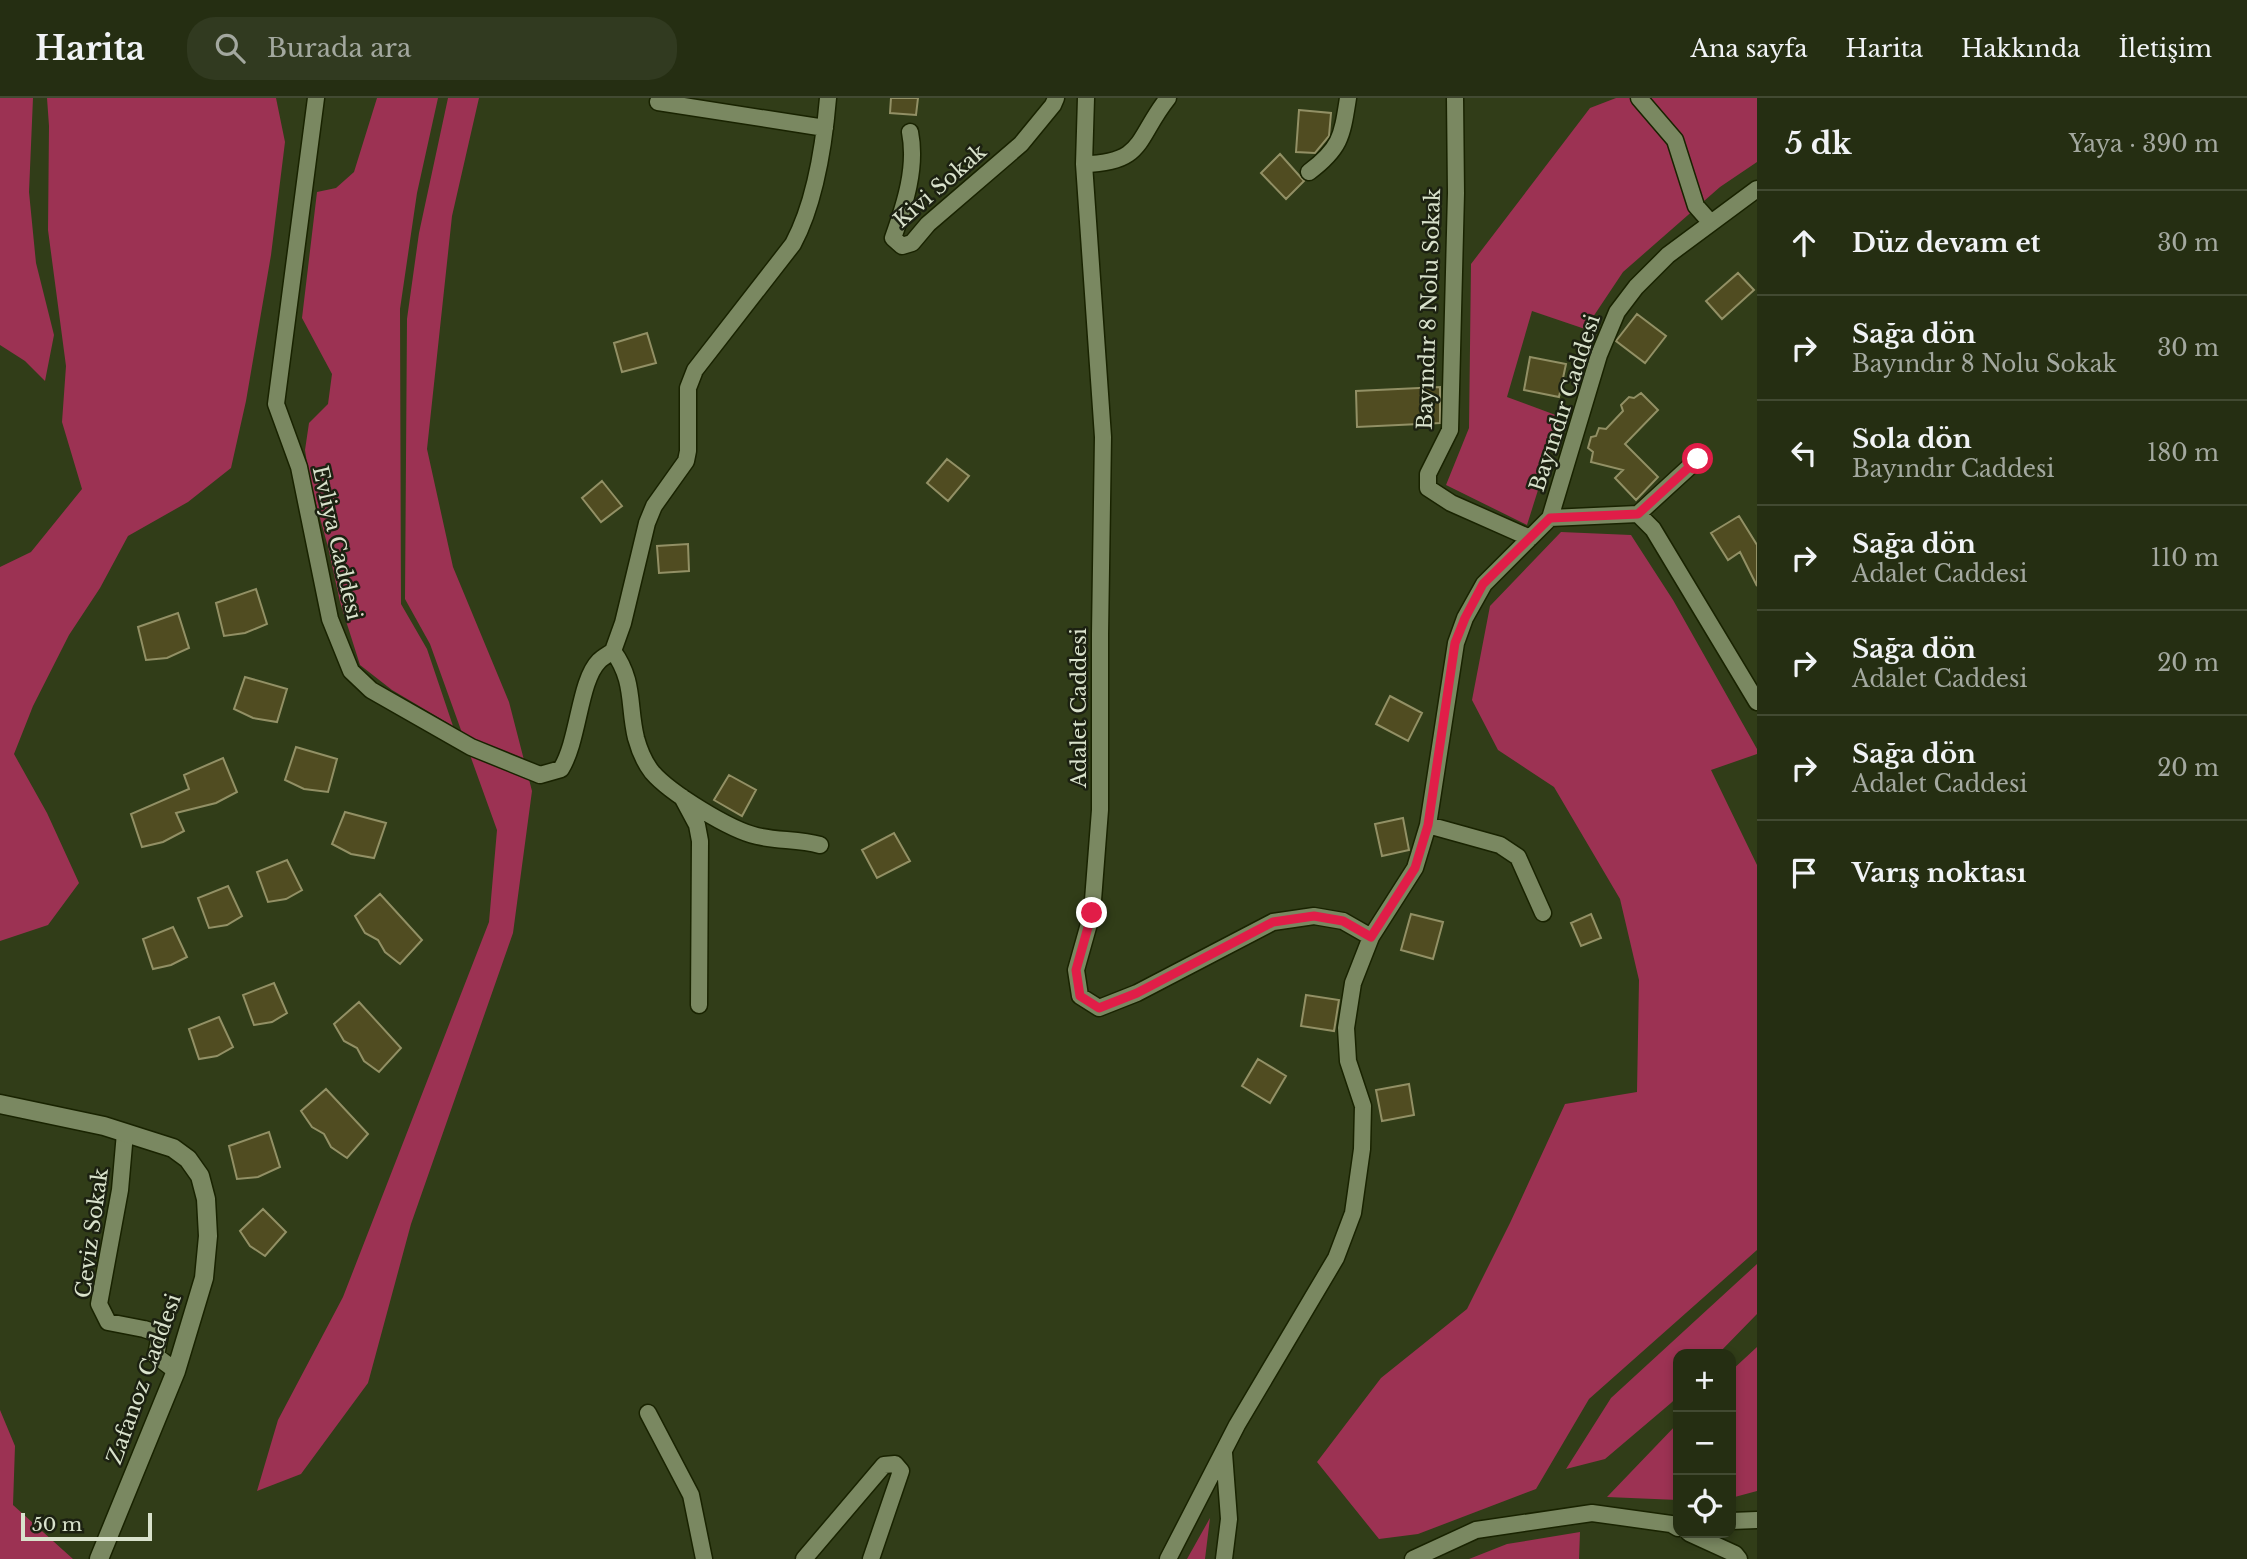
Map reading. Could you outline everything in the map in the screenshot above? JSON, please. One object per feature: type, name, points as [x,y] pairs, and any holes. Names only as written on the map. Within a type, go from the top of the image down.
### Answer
[{"type":"street","name":"Evliya Caddesi","points":[[316,98],[276,404],[299,467],[330,620],[351,671],[371,690],[471,747],[540,775],[561,769],[569,757],[590,676],[599,661],[613,651]]},
{"type":"street","points":[[820,845],[804,840],[757,836],[723,824],[653,772],[636,738],[625,667],[613,651],[623,623],[647,523],[654,506],[686,461],[688,388],[695,370],[793,244],[805,222],[825,128],[828,98]]},
{"type":"street","name":"Kivi Sokak","points":[[910,131],[914,148],[906,202],[893,238],[902,246],[912,243],[928,224],[1021,144],[1053,106],[1056,98]]},
{"type":"street","name":"Adalet Caddesi","points":[[1086,98],[1084,164],[1103,437],[1100,810],[1092,913],[1076,970],[1080,996],[1099,1008],[1137,993],[1273,922],[1314,916],[1343,921],[1371,937]]},
{"type":"street","points":[[1084,164],[1120,160],[1138,146],[1168,98]]},
{"type":"street","points":[[1309,172],[1330,156],[1343,132],[1348,98]]},
{"type":"street","name":"Bayındır 8 Nolu Sokak","points":[[1455,98],[1456,193],[1450,430],[1428,474],[1428,488],[1451,503],[1530,538]]},
{"type":"street","points":[[1639,98],[1675,140],[1696,206],[1711,223]]},
{"type":"street","points":[[658,102],[825,128]]},
{"type":"street","name":"Bayındır Caddesi","points":[[1168,1559],[1223,1451],[1336,1258],[1353,1213],[1362,1149],[1363,1106],[1348,1061],[1346,1028],[1353,984],[1371,937],[1415,868],[1428,825],[1449,681],[1460,630],[1483,584],[1550,518],[1599,355],[1617,312],[1636,287],[1668,255],[1757,189]]},
{"type":"street","points":[[1550,518],[1638,514],[1698,459]]},
{"type":"street","points":[[1638,514],[1653,529],[1757,702]]},
{"type":"street","points":[[681,795],[697,825],[700,841],[699,1005]]},
{"type":"street","points":[[1428,825],[1500,845],[1518,857],[1543,913]]},
{"type":"street","name":"Zafanoz Caddesi","points":[[0,1104],[125,1133],[173,1148],[188,1159],[200,1176],[206,1199],[208,1236],[204,1278],[176,1371],[99,1559]]},
{"type":"street","name":"Ceviz Sokak","points":[[125,1133],[120,1190],[99,1304],[107,1322],[160,1334],[156,1356],[176,1371]]},
{"type":"street","points":[[648,1413],[691,1494],[704,1559]]},
{"type":"street","points":[[1223,1451],[1229,1519],[1224,1559]]},
{"type":"street","points":[[804,1559],[884,1465],[895,1464],[901,1471],[871,1559]]},
{"type":"street","points":[[1413,1559],[1476,1530],[1592,1513],[1673,1525]]},
{"type":"street","points":[[1736,1521],[1757,1520]]},
{"type":"street","points":[[1700,1538],[1735,1553],[1740,1559]]},
{"type":"shaded area","points":[[0,98],[33,98],[29,192],[36,263],[54,335],[45,381],[25,361],[0,345]]},
{"type":"shaded area","points":[[47,98],[276,98],[285,142],[271,255],[246,401],[231,468],[188,502],[128,536],[100,588],[69,635],[33,706],[14,754],[47,813],[79,883],[48,925],[0,941],[0,567],[31,552],[82,489],[62,422],[66,366],[48,230]]},
{"type":"shaded area","points":[[377,98],[438,98],[417,193],[400,309],[401,604],[427,649],[453,726],[392,690],[360,665],[340,602],[310,482],[305,450],[309,423],[328,404],[332,374],[302,318],[317,192],[336,188],[354,172]]},
{"type":"shaded area","points":[[448,98],[479,98],[452,216],[427,449],[453,567],[509,702],[532,791],[513,933],[411,1224],[368,1383],[301,1474],[257,1491],[278,1420],[343,1297],[489,922],[497,830],[430,644],[405,599],[407,319],[419,233]]},
{"type":"shaded area","points":[[1616,98],[1757,98],[1757,162],[1720,187],[1623,272],[1585,329],[1532,311],[1507,397],[1561,417],[1527,525],[1446,485],[1469,428],[1471,264],[1590,108]]},
{"type":"shaded area","points":[[1561,532],[1631,535],[1673,600],[1757,749],[1757,754],[1711,770],[1757,865],[1757,1250],[1589,1399],[1536,1489],[1418,1534],[1379,1539],[1317,1462],[1381,1378],[1467,1309],[1565,1104],[1637,1092],[1639,980],[1620,899],[1554,787],[1498,750],[1472,700],[1490,606]]},
{"type":"shaded area","points":[[1757,1264],[1757,1314],[1723,1349],[1673,1349],[1673,1401],[1605,1459],[1566,1469],[1611,1398]]},
{"type":"shaded area","points":[[1757,1347],[1757,1491],[1736,1497],[1736,1412],[1736,1366]]},
{"type":"shaded area","points":[[0,1410],[15,1446],[13,1505],[73,1559],[0,1559]]},
{"type":"shaded area","points":[[1673,1428],[1673,1500],[1607,1497]]},
{"type":"shaded area","points":[[1210,1518],[1205,1559],[1187,1559]]},
{"type":"shaded area","points":[[1580,1532],[1579,1559],[1469,1559],[1507,1544]]},
{"type":"building","points":[[891,98],[918,98],[916,115],[890,113]]},
{"type":"building","points":[[1299,110],[1331,113],[1329,136],[1315,153],[1296,152]]},
{"type":"building","points":[[1280,154],[1304,181],[1286,199],[1261,173]]},
{"type":"building","points":[[1738,273],[1754,290],[1722,319],[1706,301]]},
{"type":"building","points":[[1637,314],[1666,336],[1645,363],[1616,341]]},
{"type":"building","points":[[647,333],[656,363],[622,372],[614,343]]},
{"type":"building","points":[[1530,357],[1566,364],[1559,397],[1524,390]]},
{"type":"building","points":[[1440,387],[1440,423],[1357,427],[1356,391]]},
{"type":"building","points":[[1641,393],[1658,410],[1625,444],[1658,477],[1636,500],[1615,478],[1623,470],[1591,462],[1593,452],[1588,448],[1591,437],[1596,436],[1599,428],[1606,429],[1623,411],[1621,405],[1629,397],[1634,398]]},
{"type":"building","points":[[947,459],[969,476],[948,501],[927,483]]},
{"type":"building","points":[[602,481],[622,506],[601,522],[582,498]]},
{"type":"building","points":[[1739,516],[1757,545],[1757,586],[1740,552],[1728,560],[1711,533]]},
{"type":"building","points":[[688,544],[689,571],[659,573],[657,546]]},
{"type":"building","points":[[256,589],[267,624],[245,633],[224,636],[216,603]]},
{"type":"building","points":[[178,613],[189,648],[167,658],[146,660],[138,627]]},
{"type":"building","points":[[245,677],[287,689],[277,722],[253,718],[234,709]]},
{"type":"building","points":[[1390,696],[1422,713],[1408,741],[1376,724]]},
{"type":"building","points":[[296,747],[337,759],[328,792],[304,789],[285,780]]},
{"type":"building","points":[[223,758],[237,792],[216,803],[176,813],[184,831],[163,842],[142,847],[131,814],[189,789],[184,775]]},
{"type":"building","points":[[729,775],[756,790],[742,816],[714,800]]},
{"type":"building","points":[[345,812],[386,823],[374,858],[351,854],[332,844]]},
{"type":"building","points":[[1403,818],[1409,850],[1382,856],[1375,824]]},
{"type":"building","points":[[894,833],[910,861],[877,878],[862,850]]},
{"type":"building","points":[[287,860],[302,890],[286,899],[268,902],[257,872]]},
{"type":"building","points":[[228,886],[242,916],[227,925],[209,928],[198,898]]},
{"type":"building","points":[[380,894],[422,940],[400,964],[385,952],[378,940],[365,933],[355,916]]},
{"type":"building","points":[[1411,914],[1443,922],[1433,959],[1401,950]]},
{"type":"building","points":[[1591,914],[1601,938],[1581,946],[1571,923]]},
{"type":"building","points":[[173,927],[187,957],[171,965],[153,969],[143,939]]},
{"type":"building","points":[[274,983],[287,1013],[272,1022],[254,1025],[243,995]]},
{"type":"building","points":[[1306,995],[1339,1000],[1334,1031],[1301,1026]]},
{"type":"building","points":[[359,1002],[401,1048],[379,1072],[364,1061],[357,1048],[344,1041],[334,1024]]},
{"type":"building","points":[[219,1017],[233,1047],[217,1056],[199,1059],[189,1029]]},
{"type":"building","points":[[1258,1059],[1286,1076],[1270,1103],[1242,1086]]},
{"type":"building","points":[[1409,1084],[1414,1115],[1382,1121],[1376,1090]]},
{"type":"building","points":[[326,1089],[368,1134],[347,1158],[331,1147],[324,1134],[312,1127],[301,1111]]},
{"type":"building","points":[[269,1132],[280,1167],[258,1177],[237,1179],[229,1146]]},
{"type":"building","points":[[263,1209],[286,1232],[265,1256],[250,1246],[240,1231]]},
{"type":"route","points":[[1092,913],[1076,970],[1080,996],[1099,1008],[1137,993],[1273,922],[1314,916],[1343,921],[1371,937],[1415,868],[1428,825],[1455,643],[1483,584],[1550,518],[1638,514],[1698,459]]}]
